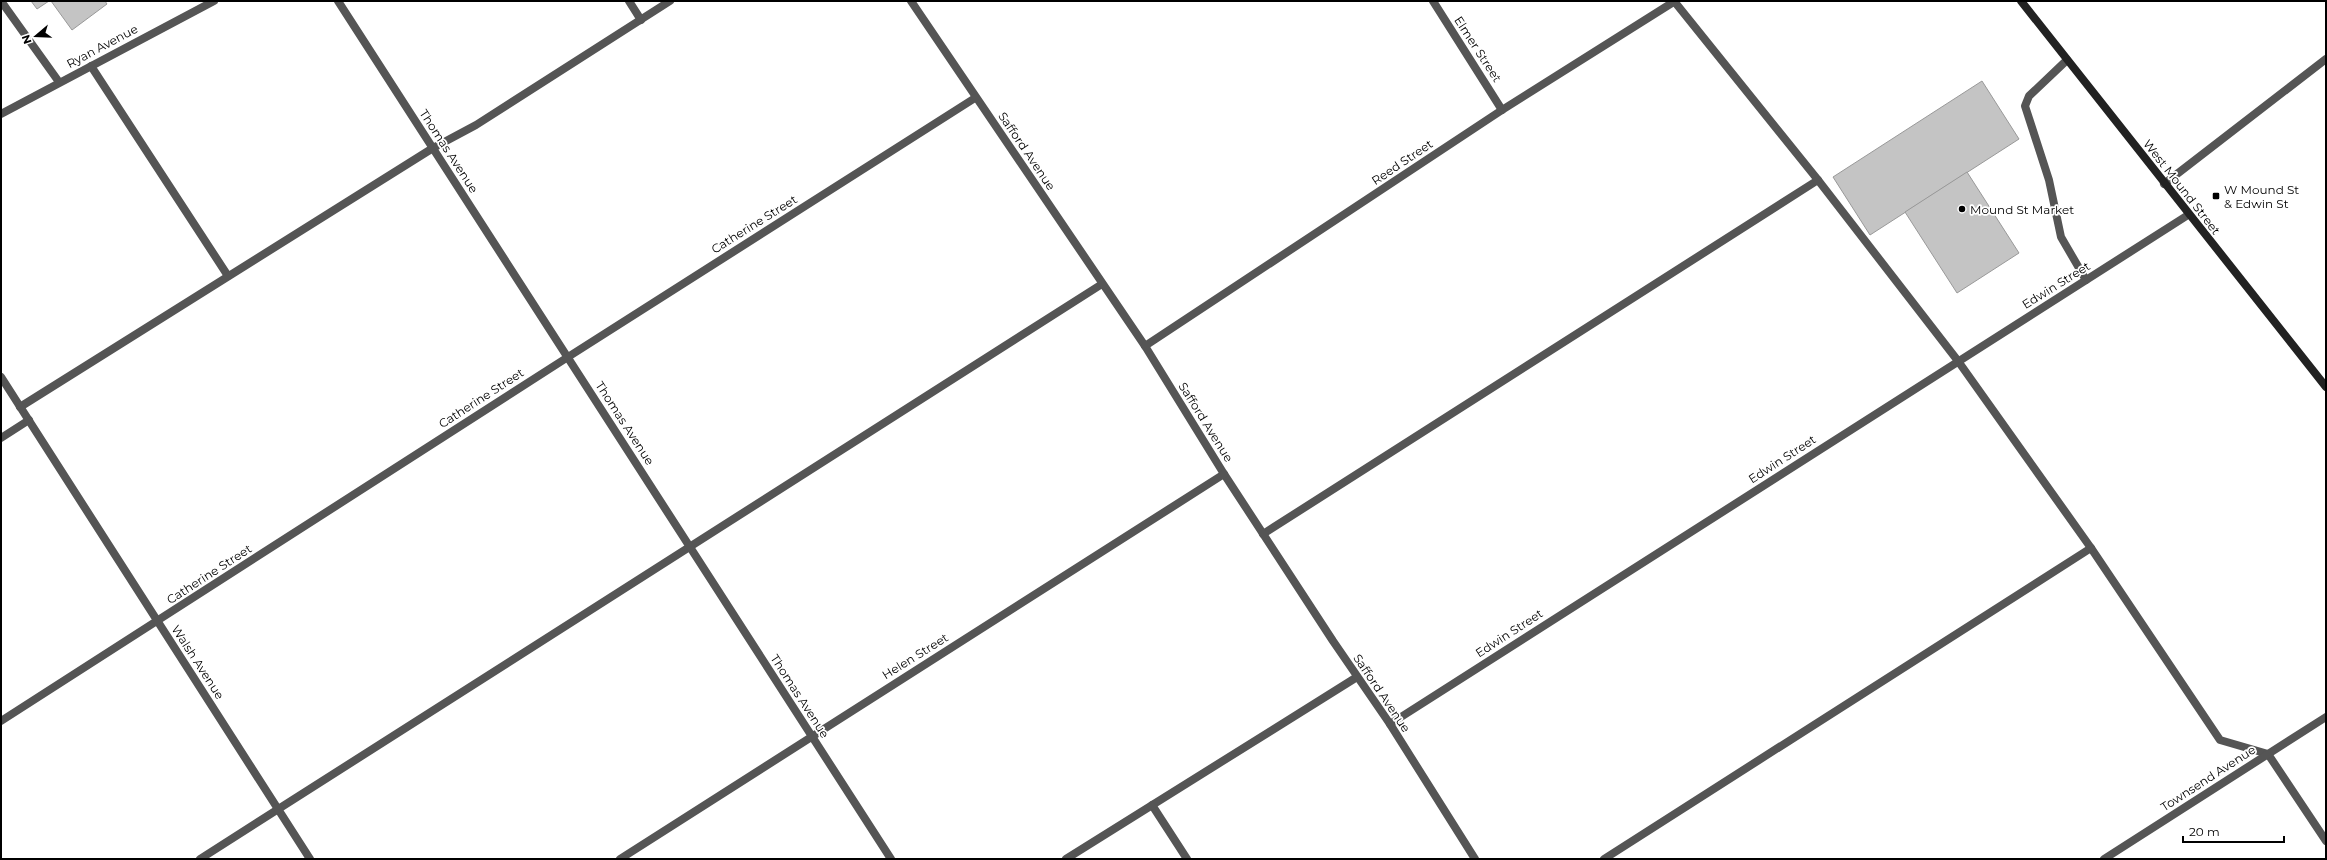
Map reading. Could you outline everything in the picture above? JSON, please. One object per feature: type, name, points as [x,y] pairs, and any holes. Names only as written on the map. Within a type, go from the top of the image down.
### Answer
[{"type":"street","points":[[1,1],[59,82]]},
{"type":"street","name":"Ryan Avenue","points":[[1,114],[214,1]]},
{"type":"street","name":"Thomas Avenue","points":[[338,1],[891,859]]},
{"type":"street","points":[[629,1],[641,20]]},
{"type":"street","points":[[20,407],[433,148],[476,124],[670,1]]},
{"type":"street","name":"Safford Avenue","points":[[911,1],[975,98],[1000,130],[1145,346],[1224,474],[1357,677],[1390,724],[1475,859]]},
{"type":"street","name":"Elmer Street","points":[[1433,1],[1502,110]]},
{"type":"street","points":[[1674,1],[1818,180],[1958,361],[2091,548],[2220,740],[2268,754],[2326,841]]},
{"type":"street","name":"Reed Street","points":[[1145,346],[1502,110],[1674,1]]},
{"type":"street","name":"West Mound Street","points":[[2020,1],[2188,215],[2326,387]]},
{"type":"street","points":[[2164,184],[2326,59]]},
{"type":"street","points":[[2067,60],[2029,96],[2026,106],[2049,180],[2061,237],[2086,280]]},
{"type":"street","points":[[91,66],[228,276]]},
{"type":"street","name":"Catherine Street","points":[[1,721],[975,98]]},
{"type":"street","points":[[1263,534],[1818,180]]},
{"type":"street","name":"Edwin Street","points":[[1390,724],[2188,215]]},
{"type":"street","points":[[200,859],[1102,284]]},
{"type":"street","name":"Walsh Avenue","points":[[1,377],[310,859]]},
{"type":"street","points":[[1,438],[29,420]]},
{"type":"street","name":"Helen Street","points":[[620,859],[1224,474]]},
{"type":"street","points":[[1604,859],[2091,548]]},
{"type":"street","points":[[1066,859],[1357,677]]},
{"type":"street","name":"Townsend Avenue","points":[[2104,859],[2326,717]]},
{"type":"street","points":[[1152,805],[1187,859]]},
{"type":"building","points":[[31,1],[49,1],[37,9]]},
{"type":"building","points":[[51,1],[105,1],[107,4],[72,30]]},
{"type":"building","points":[[1982,81],[2019,139],[1870,235],[1833,177]]},
{"type":"building","points":[[1967,172],[2019,253],[1957,293],[1905,212]]},
{"type":"place","name":"W Mound St & Edwin St","points":[[2216,196]]},
{"type":"place","name":"Mound St Market","points":[[1962,209]]}]
